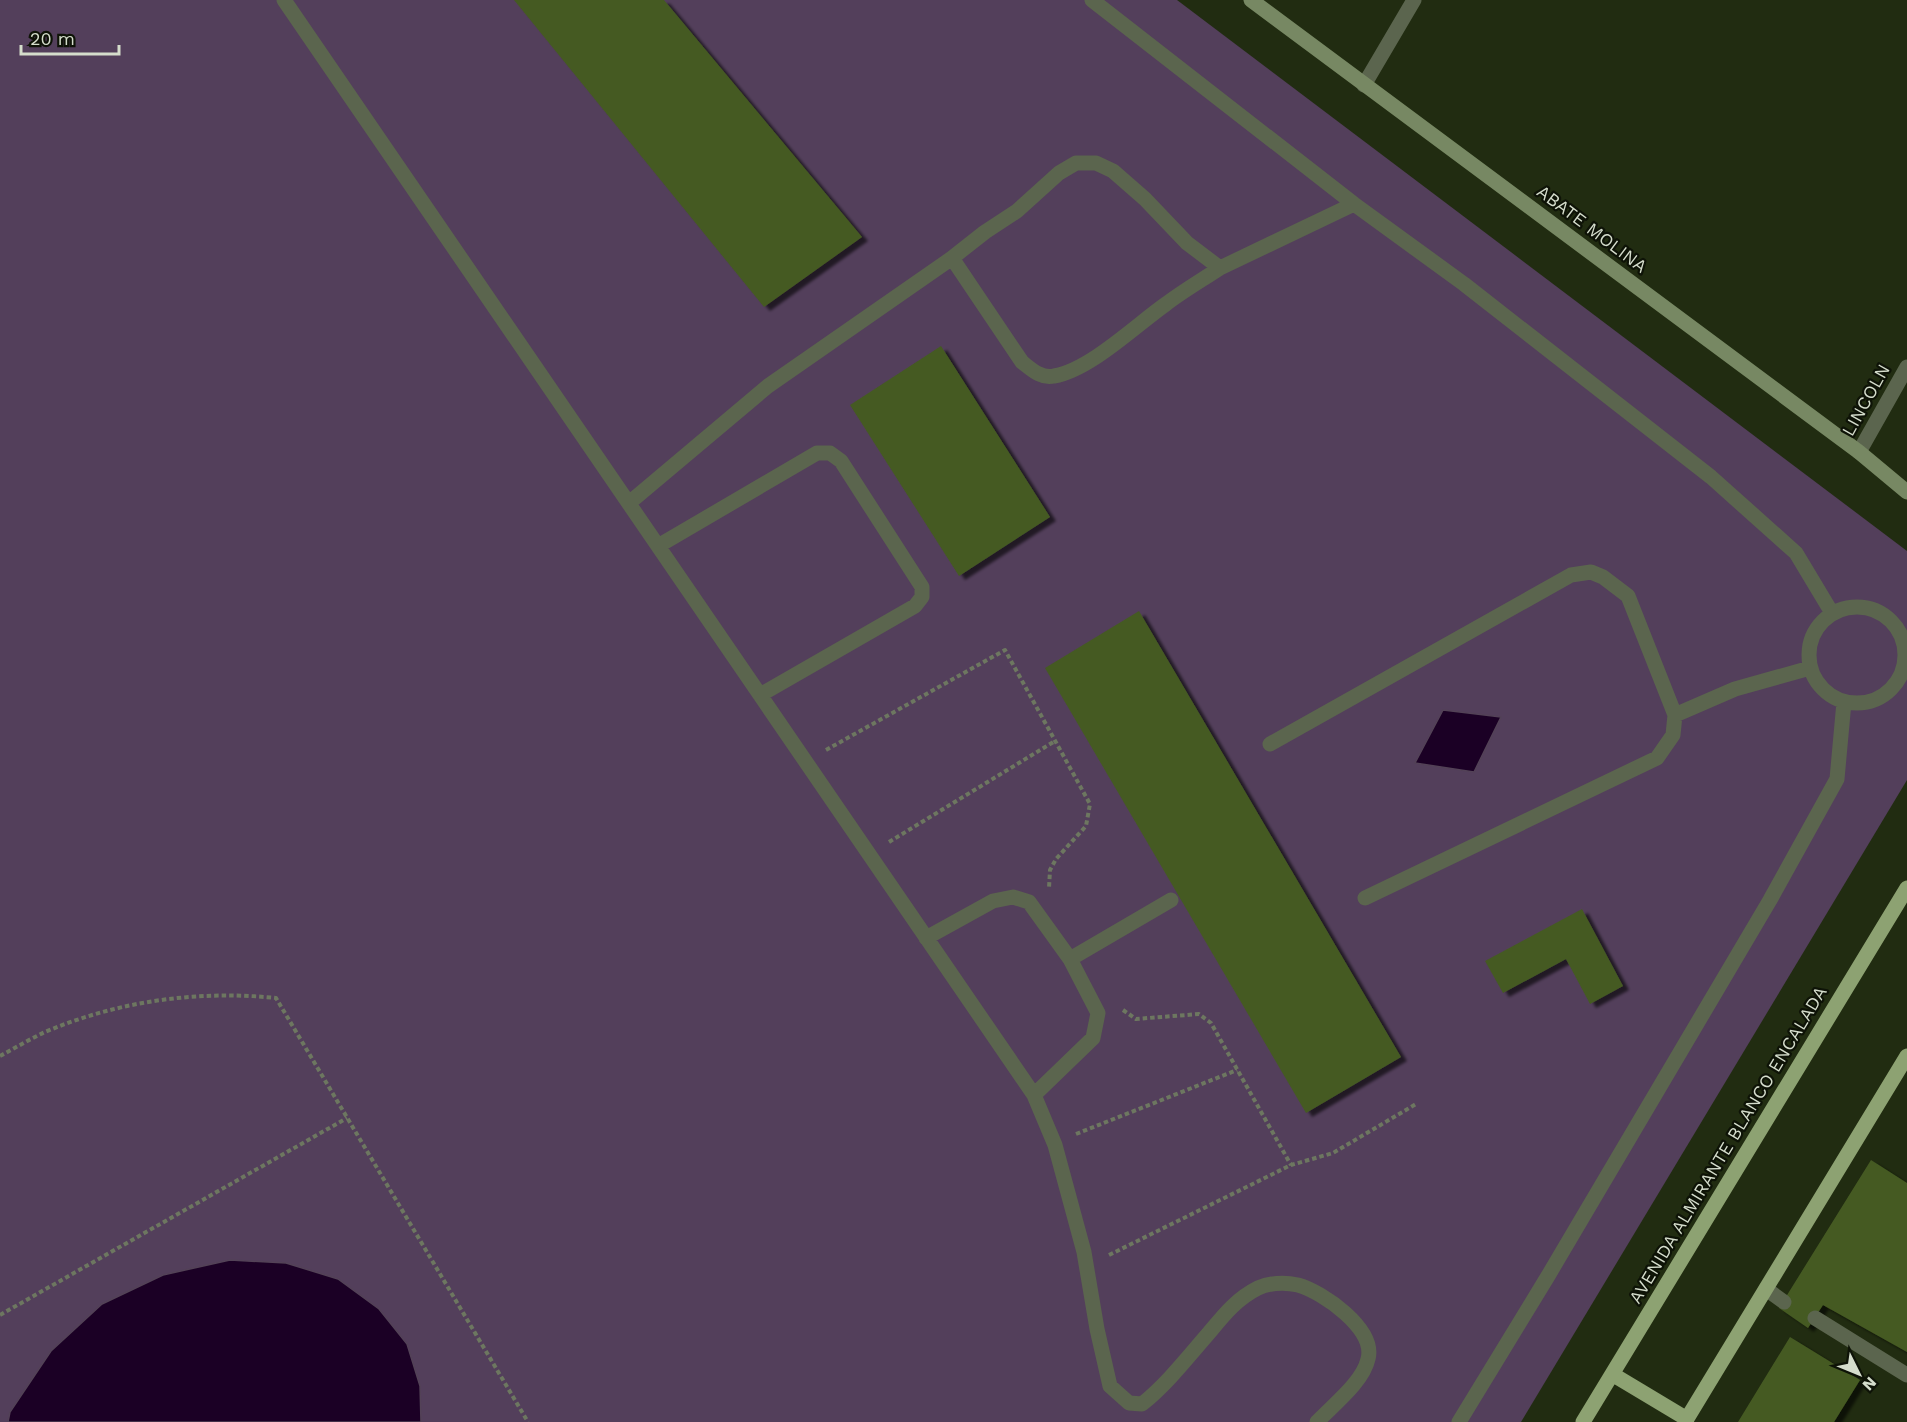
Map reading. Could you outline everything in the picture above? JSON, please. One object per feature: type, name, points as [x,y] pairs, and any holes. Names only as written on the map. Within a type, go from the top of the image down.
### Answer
[{"type":"main road","name":"ABATE MOLINA","points":[[1251,0],[1859,452],[1907,492]]},
{"type":"main road","name":"AVENIDA ALMIRANTE BLANCO ENCALADA","points":[[1583,1422],[1907,888]]},
{"type":"main road","points":[[1612,1374],[1686,1421],[1907,1056]]},
{"type":"street","points":[[284,0],[1034,1095],[1055,1145],[1084,1252],[1097,1329],[1110,1386],[1129,1403],[1142,1404],[1159,1390],[1235,1302],[1259,1288],[1279,1283],[1296,1285],[1312,1290],[1346,1315],[1361,1330],[1369,1343],[1369,1357],[1364,1373],[1317,1422]]},
{"type":"street","points":[[1092,0],[1711,477],[1796,553],[1832,613]]},
{"type":"street","points":[[1364,85],[1414,0]]},
{"type":"street","points":[[629,503],[768,386],[985,232],[1017,212],[1059,173],[1077,164],[1096,163],[1113,171],[1145,199],[1187,243],[1220,268]]},
{"type":"street","points":[[951,258],[1022,362],[1036,374],[1053,377],[1084,365],[1166,304],[1220,268],[1354,204]]},
{"type":"street","name":"LINCOLN","points":[[1859,452],[1907,367]]},
{"type":"street","points":[[658,546],[817,453],[830,453],[841,460],[922,587],[922,597],[915,606],[760,695]]},
{"type":"street","points":[[1270,744],[1571,576],[1591,572],[1603,577],[1628,596],[1675,716],[1673,735],[1657,758],[1365,898]]},
{"type":"street","points":[[1851,607],[1869,608],[1886,617],[1899,631],[1905,648],[1904,667],[1895,684],[1881,697],[1863,703],[1844,702],[1827,694],[1815,680],[1808,662],[1810,643],[1818,626],[1832,613],[1851,607]]},
{"type":"street","points":[[1675,716],[1735,689],[1810,668]]},
{"type":"street","points":[[1459,1422],[1770,900],[1837,779],[1844,702]]},
{"type":"street","points":[[927,938],[993,901],[1013,897],[1029,902],[1070,959],[1098,1013],[1093,1038],[1034,1095]]},
{"type":"street","points":[[1070,959],[1171,900]]},
{"type":"street","points":[[1766,1289],[1784,1302]]},
{"type":"street","points":[[1815,1318],[1907,1375]]},
{"type":"path","points":[[825,750],[1005,650],[1090,804],[1086,826],[1050,870],[1049,887],[1038,915]]},
{"type":"path","points":[[879,848],[1056,741]]},
{"type":"path","points":[[0,1056],[44,1033],[96,1013],[158,999],[237,994],[276,998],[528,1422]]},
{"type":"path","points":[[1090,999],[1113,1002],[1136,1019],[1199,1014],[1211,1023],[1291,1165]]},
{"type":"path","points":[[1068,1137],[1237,1070]]},
{"type":"path","points":[[1102,1258],[1291,1165],[1333,1153],[1416,1104]]},
{"type":"path","points":[[0,1315],[347,1118]]},
{"type":"shaded area","points":[[0,0],[1177,0],[1907,551],[1907,780],[1521,1422],[0,1422]]},
{"type":"shaded area","points":[[1443,710],[1501,717],[1474,772],[1415,763]]},
{"type":"shaded area","points":[[230,1260],[286,1263],[338,1279],[379,1309],[407,1344],[420,1386],[421,1422],[8,1422],[10,1412],[51,1351],[102,1304],[163,1275]]},
{"type":"building","points":[[514,0],[664,0],[862,237],[764,307]]},
{"type":"building","points":[[941,346],[1050,517],[959,576],[850,405]]},
{"type":"building","points":[[1139,611],[1401,1057],[1306,1113],[1045,668]]},
{"type":"building","points":[[1582,909],[1623,986],[1590,1004],[1566,959],[1503,993],[1485,961]]},
{"type":"building","points":[[1871,1160],[1907,1183],[1907,1352],[1823,1305],[1808,1328],[1779,1308]]},
{"type":"building","points":[[1790,1337],[1860,1380],[1834,1422],[1738,1422]]}]
